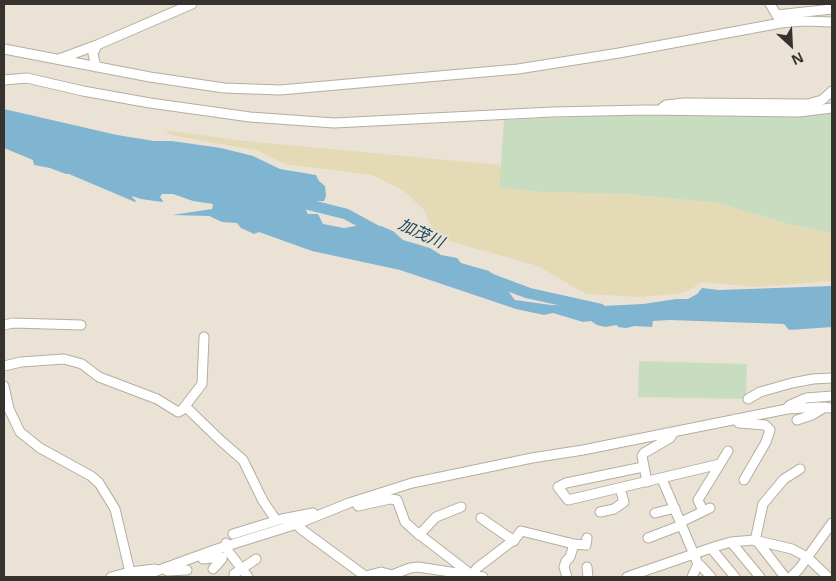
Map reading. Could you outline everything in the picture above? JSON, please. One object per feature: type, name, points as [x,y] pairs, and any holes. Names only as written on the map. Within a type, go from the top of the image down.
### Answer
[{"type":"street","points":[[58,60],[98,45],[192,4]]},
{"type":"street","points":[[770,4],[779,19]]},
{"type":"street","points":[[4,49],[96,67],[224,88],[280,90],[526,68],[619,54],[832,9]]},
{"type":"street","points":[[779,19],[832,22]]},
{"type":"street","points":[[96,67],[93,54],[98,45]]},
{"type":"street","points":[[4,80],[27,78],[83,91],[150,103],[250,117],[308,122],[358,123],[552,112],[657,110],[799,112],[832,108]]},
{"type":"street","points":[[657,110],[666,105],[684,103],[808,104],[822,100],[832,92]]},
{"type":"street","points":[[4,325],[13,323],[81,325]]},
{"type":"street","points":[[4,366],[21,362],[64,359],[82,364],[99,377],[157,399],[176,411],[180,411],[202,384],[204,337]]},
{"type":"street","points":[[748,400],[760,392],[792,383],[832,378]]},
{"type":"street","points":[[4,386],[9,409],[20,432],[40,448],[91,476],[103,489],[118,517],[130,572]]},
{"type":"street","points":[[787,409],[790,405],[806,398],[832,396]]},
{"type":"street","points":[[185,406],[243,460],[263,501],[276,520]]},
{"type":"street","points":[[140,577],[297,524],[334,509],[424,480],[674,432],[735,418],[787,409],[830,409]]},
{"type":"street","points":[[797,420],[830,409]]},
{"type":"street","points":[[735,418],[739,423],[765,425],[770,430],[766,442],[744,480]]},
{"type":"street","points":[[648,482],[642,456],[670,438],[674,432]]},
{"type":"street","points":[[648,538],[706,509],[698,500],[728,451]]},
{"type":"street","points":[[643,467],[558,487],[568,500],[720,464]]},
{"type":"street","points":[[785,577],[756,541],[763,504],[784,479],[800,469]]},
{"type":"street","points":[[662,479],[698,564],[711,577]]},
{"type":"street","points":[[397,500],[401,494],[424,480]]},
{"type":"street","points":[[600,512],[614,509],[624,502],[620,488]]},
{"type":"street","points":[[233,534],[276,520],[390,499],[397,500]]},
{"type":"street","points":[[397,500],[406,522],[419,535],[472,575]]},
{"type":"street","points":[[419,535],[436,517],[461,508]]},
{"type":"street","points":[[655,513],[675,508]]},
{"type":"street","points":[[481,518],[514,541]]},
{"type":"street","points":[[225,547],[225,544],[228,542],[276,520],[294,522],[363,577],[381,572],[389,576],[418,567],[483,577]]},
{"type":"street","points":[[791,577],[800,569],[832,523]]},
{"type":"street","points":[[472,575],[477,568],[514,541],[520,530],[574,544],[586,545],[587,538]]},
{"type":"street","points":[[627,577],[731,542],[756,541],[792,550],[807,557],[828,577]]},
{"type":"street","points":[[731,542],[760,577]]},
{"type":"street","points":[[567,577],[564,567],[570,557],[574,544]]},
{"type":"street","points":[[225,547],[238,572],[248,577]]},
{"type":"street","points":[[711,548],[735,577]]},
{"type":"street","points":[[193,558],[197,560],[222,557],[222,560],[213,569]]},
{"type":"street","points":[[238,572],[256,559]]},
{"type":"street","points":[[692,577],[698,564]]},
{"type":"street","points":[[587,567],[588,577]]},
{"type":"street","points":[[111,577],[130,572],[158,569],[187,570]]},
{"type":"green space","points":[[832,111],[832,233],[788,224],[718,203],[624,194],[539,192],[499,188],[504,120],[646,114]]},
{"type":"green space","points":[[639,361],[747,364],[746,399],[638,397]]},
{"type":"sand","points":[[164,130],[245,141],[500,165],[500,188],[539,192],[624,194],[718,203],[788,224],[832,233],[832,281],[756,287],[701,282],[692,289],[677,294],[639,297],[586,294],[538,266],[449,241],[435,235],[424,210],[404,191],[372,175],[285,164],[259,151],[172,135]]},
{"type":"water","points":[[4,109],[117,135],[221,148],[253,156],[280,169],[316,175],[325,186],[326,196],[324,201],[316,201],[316,204],[309,202],[305,208],[308,214],[318,214],[323,224],[344,228],[381,226],[393,231],[403,240],[430,248],[441,255],[457,258],[461,263],[489,271],[498,278],[515,300],[551,305],[602,306],[688,299],[697,294],[702,288],[719,290],[832,286],[832,327],[789,330],[784,324],[669,320],[653,321],[652,327],[635,326],[626,328],[618,327],[617,325],[605,327],[591,321],[583,322],[553,313],[544,315],[516,309],[400,270],[312,251],[259,232],[254,234],[241,228],[237,223],[222,222],[209,216],[172,215],[212,209],[213,204],[193,201],[173,194],[162,194],[160,197],[162,202],[132,196],[135,202],[69,174],[34,165],[33,160],[4,148]]},
{"type":"waterway","name":"加茂川","points":[[294,201],[346,214],[381,233]]},
{"type":"waterway","name":"加茂川","points":[[488,278],[528,293],[600,309]]}]
